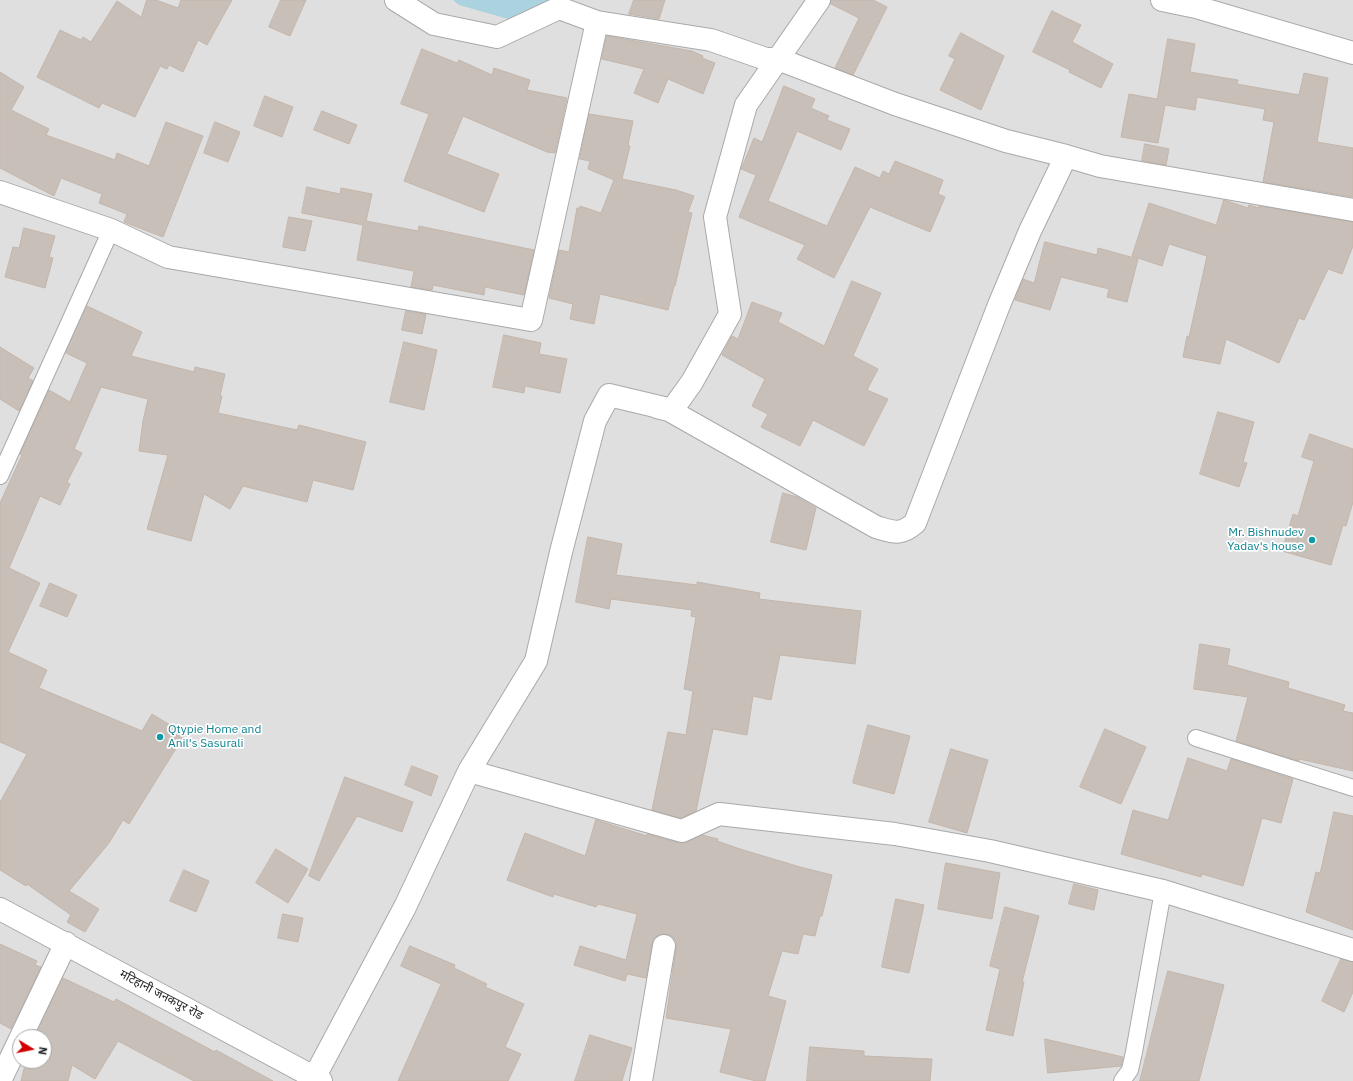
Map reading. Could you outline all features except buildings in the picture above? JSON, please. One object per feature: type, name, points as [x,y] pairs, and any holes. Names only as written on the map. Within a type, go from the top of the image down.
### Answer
[{"type":"street","points":[[396,0],[434,24],[497,37],[559,8],[597,22],[711,40],[766,59],[778,59],[895,104],[998,138],[1100,166],[1353,210]]},
{"type":"street","points":[[610,395],[672,410],[692,382],[730,314],[715,217],[746,105],[819,0]]},
{"type":"street","points":[[1162,0],[1196,7],[1353,53]]},
{"type":"street","points":[[0,192],[110,230],[168,257],[531,320],[597,22]]},
{"type":"street","points":[[610,395],[669,410],[876,528],[893,532],[906,531],[915,523],[999,305],[1030,231],[1066,156]]},
{"type":"street","points":[[318,1079],[405,907],[469,771],[536,661],[561,552],[595,421],[610,395]]},
{"type":"street","points":[[469,771],[682,831],[720,814],[895,834],[990,851],[1163,891],[1353,950]]},
{"type":"street","name":"मटिहानी जनकपुर रोड","points":[[0,909],[318,1079]]},
{"type":"street","points":[[24,1029],[66,943]]},
{"type":"street","points":[[641,1081],[664,946]]},
{"type":"street","points":[[0,1081],[12,1055]]},
{"type":"lane","points":[[0,476],[110,230]]},
{"type":"lane","points":[[1196,738],[1353,788]]},
{"type":"lane","points":[[1122,1081],[1130,1070],[1134,1052],[1163,891]]},
{"type":"shaded area","points":[[0,0],[1353,0],[1353,1081],[0,1081]]},
{"type":"water","points":[[453,0],[564,0],[555,8],[508,19],[459,5]]},
{"type":"place","name":"Mr. Bishnudev Yadav's house","points":[[1312,540]]},
{"type":"place","name":"Qtypie Home and Anil's Sasurali","points":[[160,737]]}]
